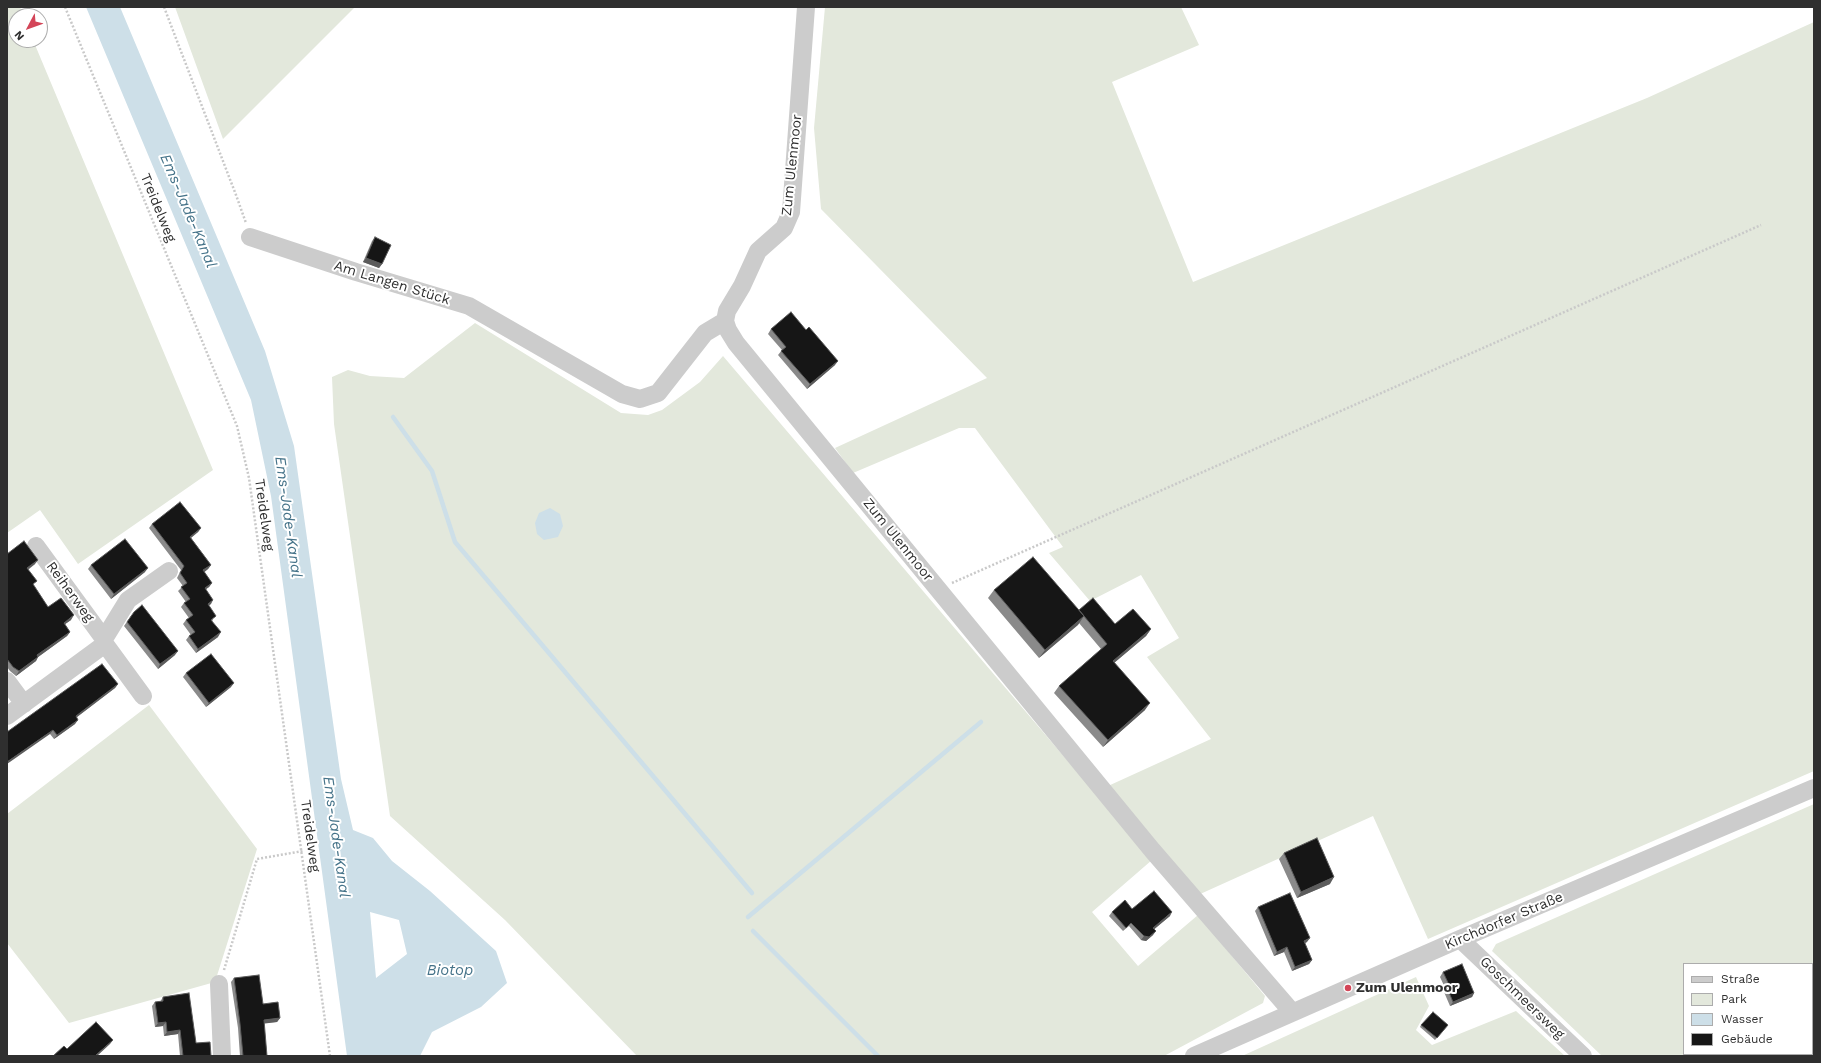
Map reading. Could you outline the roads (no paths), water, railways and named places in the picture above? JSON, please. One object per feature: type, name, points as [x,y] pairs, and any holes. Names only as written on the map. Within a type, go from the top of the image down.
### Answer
[{"type":"street","name":"Zum Ulenmoor","points":[[806,7],[791,212],[784,228],[758,251],[742,286],[728,311],[725,321],[736,343],[1152,850],[1292,1012]]},
{"type":"street","name":"Am Langen Stück","points":[[250,237],[469,306],[622,394],[640,399],[658,393],[705,333],[725,321]]},
{"type":"street","name":"Reiherweg","points":[[36,546],[143,696]]},
{"type":"street","name":"Reiherweg","points":[[7,716],[105,642],[128,600],[168,571]]},
{"type":"street","points":[[7,681],[24,704]]},
{"type":"street","name":"Kirchdorfer Straße","points":[[1194,1056],[1460,939],[1814,788]]},
{"type":"street","name":"Goschmeersweg","points":[[1460,939],[1583,1056]]},
{"type":"street","points":[[220,984],[222,1056]]},
{"type":"water","points":[[86,7],[120,7],[265,351],[294,446],[341,779],[353,830],[373,838],[392,861],[430,891],[496,951],[507,983],[481,1007],[432,1032],[420,1056],[347,1056],[271,496],[251,400]],"holes":[[[370,912],[399,920],[407,954],[376,978]]]},
{"type":"water","points":[[550,508],[560,514],[563,526],[558,537],[544,540],[537,534],[535,523],[539,513]]},
{"type":"waterway","points":[[393,417],[432,471],[455,542],[752,893]]},
{"type":"waterway","points":[[748,917],[981,722]]},
{"type":"waterway","points":[[753,931],[878,1056]]},
{"type":"place","name":"Zum Ulenmoor","points":[[1348,988]]},
{"type":"water label","name":"Ems-Jade-Kanal","points":[[188,211]]},
{"type":"water label","name":"Ems-Jade-Kanal","points":[[288,517]]},
{"type":"water label","name":"Ems-Jade-Kanal","points":[[336,837]]},
{"type":"water label","name":"Biotop","points":[[450,971]]}]
